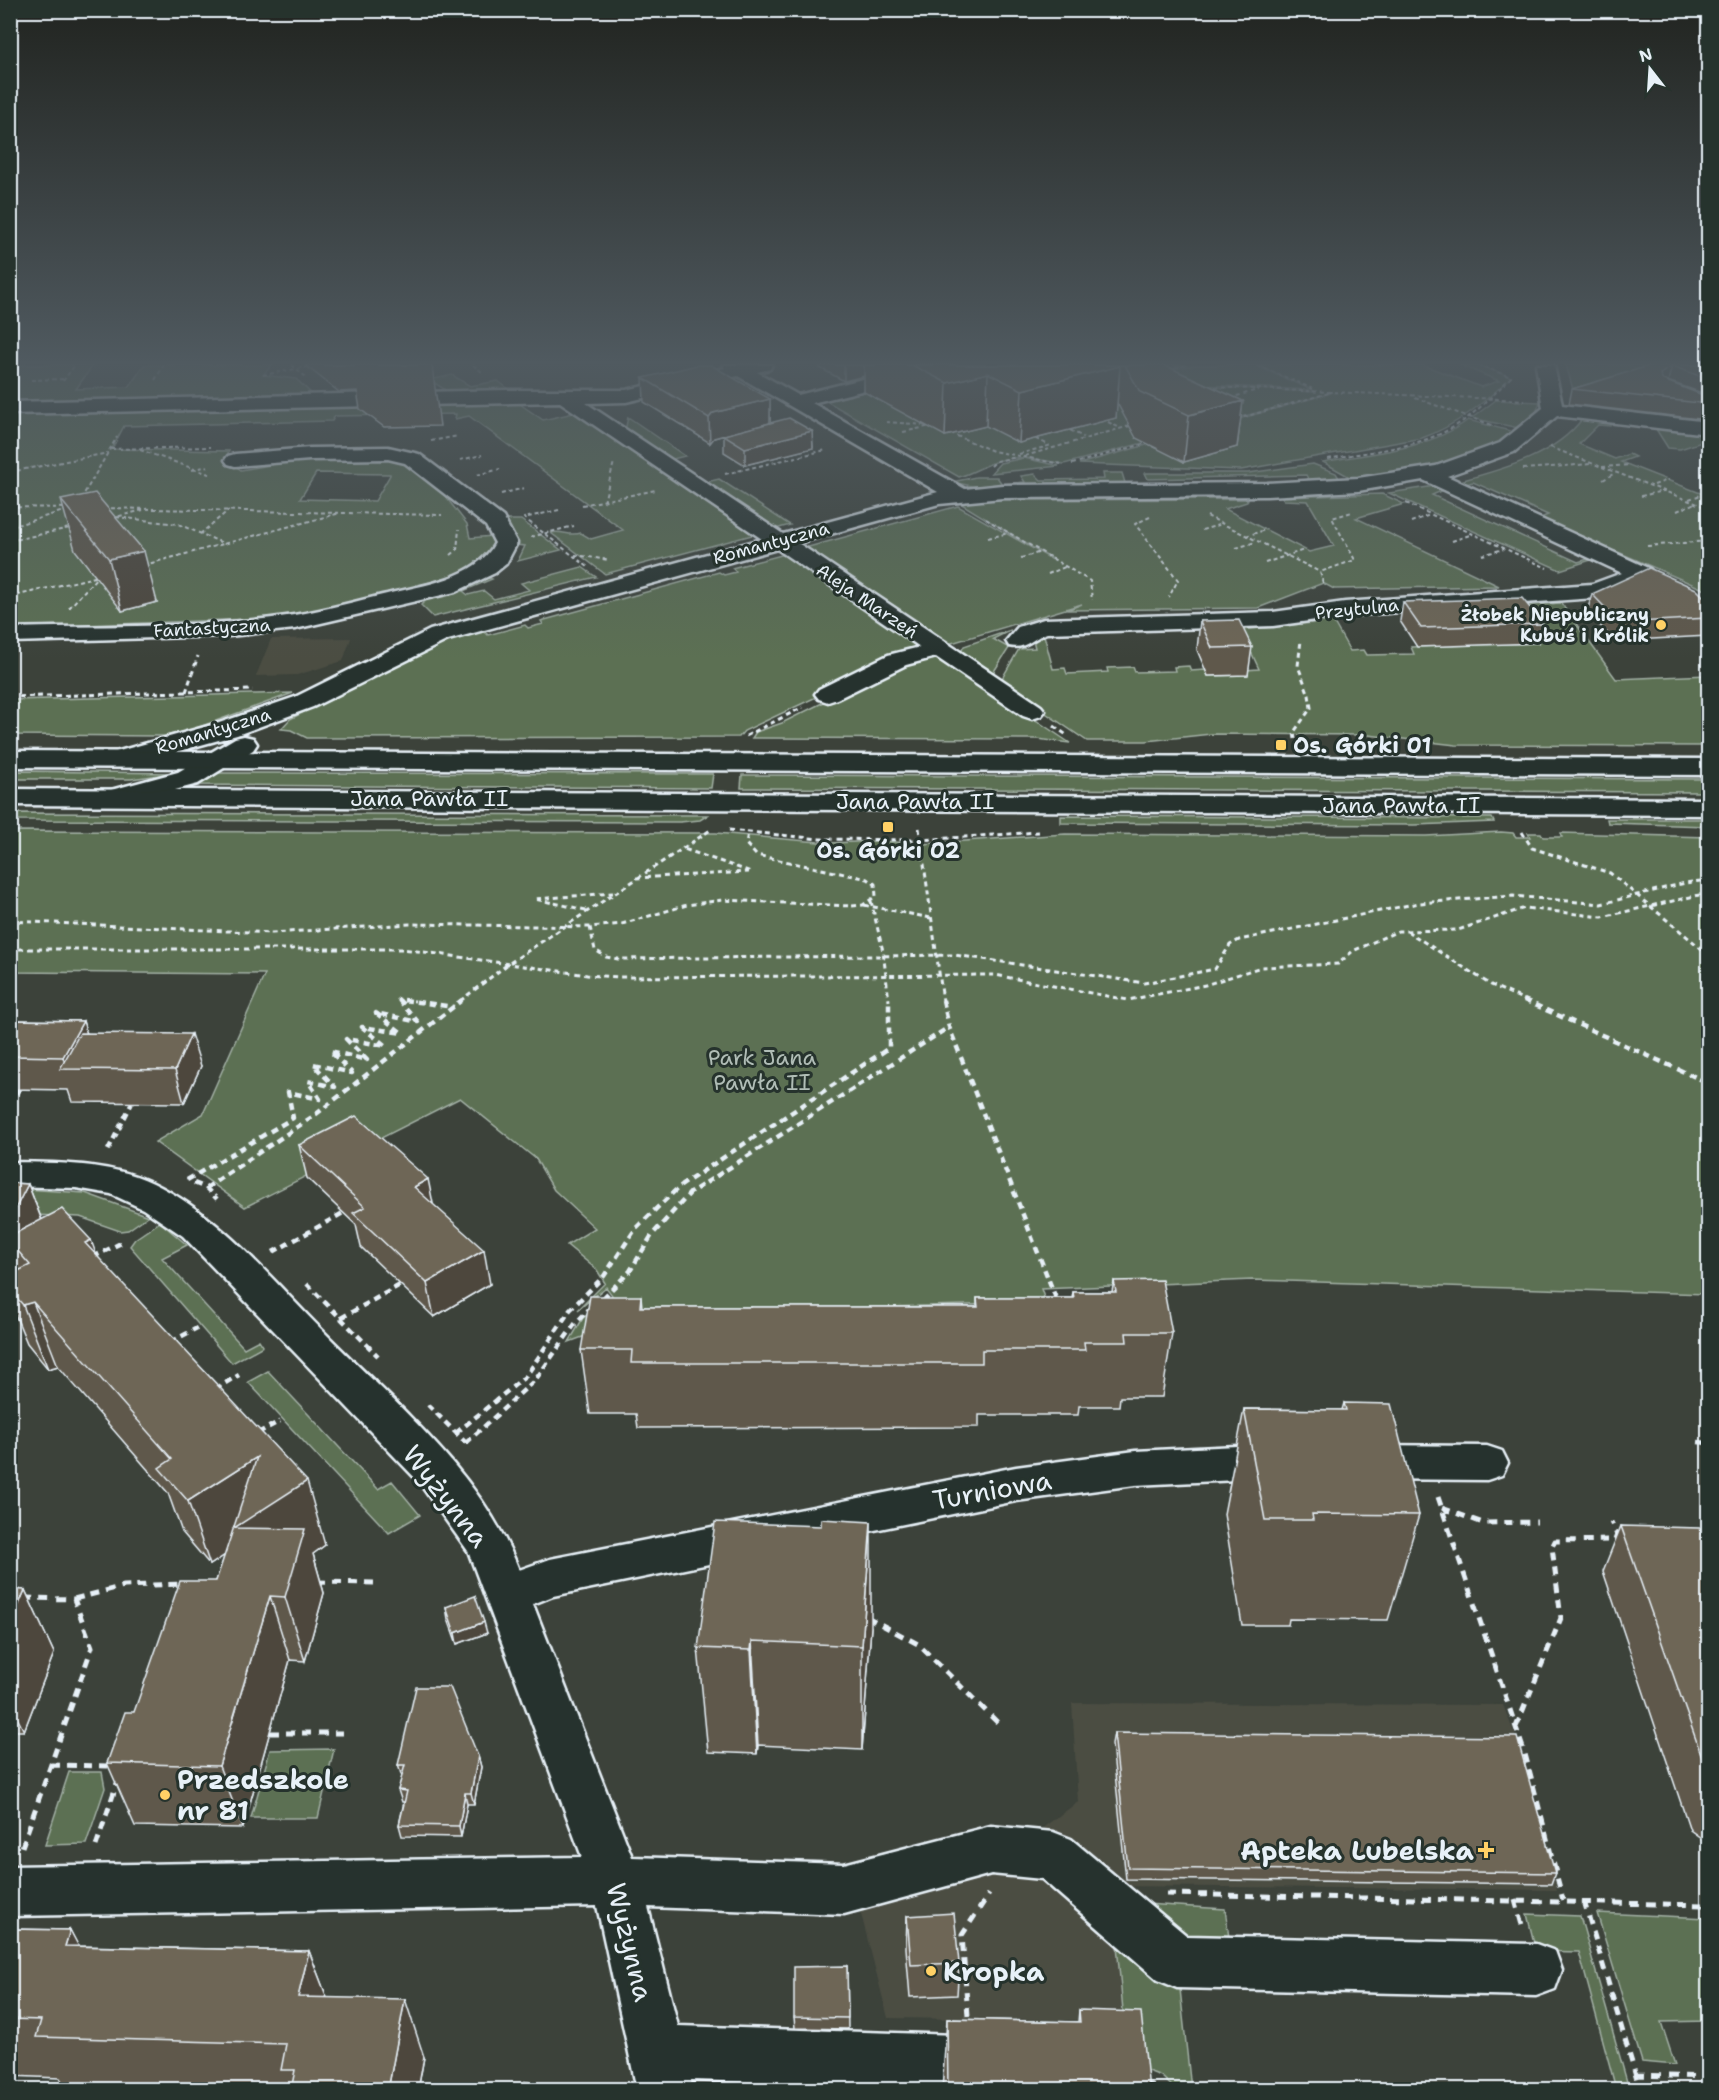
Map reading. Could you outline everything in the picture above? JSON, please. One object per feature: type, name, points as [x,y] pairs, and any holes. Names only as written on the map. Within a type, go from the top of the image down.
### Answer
[{"type":"street","name":"Aleja Marzeń","points":[[662,463],[1032,711]]},
{"type":"street","points":[[903,463],[957,494]]},
{"type":"street","name":"Romantyczna","points":[[121,759],[228,729],[304,702],[439,635],[777,541],[957,494],[1354,485],[1428,475],[1470,463]]},
{"type":"street","points":[[391,474],[420,464],[491,506],[495,522],[506,543]]},
{"type":"street","name":"Przytulna","points":[[1018,641],[1027,632],[1044,626],[1273,620],[1317,609],[1594,591],[1652,579],[1428,475]]},
{"type":"street","name":"Fantastyczna","points":[[10,635],[230,629],[295,622],[447,587],[487,568],[498,559],[506,543]]},
{"type":"street","points":[[411,597],[422,624],[439,635]]},
{"type":"street","points":[[828,694],[897,660],[939,650]]},
{"type":"street","name":"Romantyczna","points":[[220,760],[304,702]]},
{"type":"street","name":"Jana Pawła II","points":[[10,759],[1708,767]]},
{"type":"street","name":"Jana Pawła II","points":[[121,796],[188,778],[220,760]]},
{"type":"street","name":"Jana Pawła II","points":[[10,797],[1708,807]]},
{"type":"street","name":"Wyżynna","points":[[10,1174],[46,1174],[116,1183],[137,1191],[172,1210],[204,1233],[428,1465],[487,1543],[616,1881],[661,2071]]},
{"type":"street","name":"Turniowa","points":[[507,1594],[550,1578],[1016,1484],[1135,1468],[1318,1461],[1487,1463]]},
{"type":"street","points":[[16,1871],[616,1881],[844,1890],[991,1850],[1053,1856],[1177,1962],[1536,1970]]},
{"type":"street","points":[[661,2071],[972,2062],[1030,2064]]},
{"type":"path","points":[[10,472],[53,463]]},
{"type":"path","points":[[10,527],[76,508],[103,463]]},
{"type":"path","points":[[173,463],[199,473],[220,477]]},
{"type":"path","points":[[730,482],[720,475],[770,463]]},
{"type":"path","points":[[991,467],[994,463]]},
{"type":"path","points":[[1057,463],[1078,466]]},
{"type":"path","points":[[1048,468],[1074,463]]},
{"type":"path","points":[[1519,469],[1594,464],[1708,508]]},
{"type":"path","points":[[1601,467],[1629,465]]},
{"type":"path","points":[[1603,480],[1615,473]]},
{"type":"path","points":[[1653,485],[1668,480]]},
{"type":"path","points":[[100,508],[346,511],[461,516],[491,506],[524,488]]},
{"type":"path","points":[[1641,496],[1663,491]]},
{"type":"path","points":[[1689,500],[1704,494]]},
{"type":"path","points":[[582,505],[604,502]]},
{"type":"path","points":[[1677,511],[1695,502]]},
{"type":"path","points":[[10,507],[76,508]]},
{"type":"path","points":[[148,509],[116,517],[178,524],[226,544]]},
{"type":"path","points":[[200,534],[229,510]]},
{"type":"path","points":[[559,510],[524,518],[595,571]]},
{"type":"path","points":[[133,567],[346,511]]},
{"type":"path","points":[[1203,514],[1320,572],[1355,560],[1332,518],[1353,511]]},
{"type":"path","points":[[1156,514],[1135,524],[1178,580],[1167,599]]},
{"type":"path","points":[[980,515],[1090,581],[1092,601],[1084,604]]},
{"type":"path","points":[[1411,522],[1431,515]]},
{"type":"path","points":[[448,558],[457,550],[461,516]]},
{"type":"path","points":[[1202,530],[1222,524]]},
{"type":"path","points":[[10,541],[81,525]]},
{"type":"path","points":[[506,543],[574,526]]},
{"type":"path","points":[[1246,536],[1265,530]]},
{"type":"path","points":[[988,538],[1009,533]]},
{"type":"path","points":[[1452,541],[1473,534]]},
{"type":"path","points":[[1236,548],[1257,542]]},
{"type":"path","points":[[1645,547],[1708,542]]},
{"type":"path","points":[[1482,555],[1504,549]]},
{"type":"path","points":[[1265,563],[1304,550]]},
{"type":"path","points":[[1021,558],[1041,552]]},
{"type":"path","points":[[1048,574],[1066,567]]},
{"type":"path","points":[[1320,572],[1323,583]]},
{"type":"path","points":[[10,597],[99,576],[67,610]]},
{"type":"path","points":[[1296,740],[1294,732],[1308,718],[1312,705],[1310,691],[1298,667],[1302,633]]},
{"type":"path","points":[[186,692],[195,667]]},
{"type":"path","points":[[10,697],[264,690]]},
{"type":"path","points":[[741,742],[747,734],[828,694]]},
{"type":"path","points":[[453,1007],[398,999],[418,1022],[376,1013],[402,1034],[362,1027],[386,1046],[346,1039],[367,1060],[330,1051],[352,1073],[313,1064],[335,1087],[308,1081],[320,1099],[288,1092],[293,1118],[186,1179],[206,1188],[315,1115],[508,964],[680,848],[721,824]]},
{"type":"path","points":[[919,827],[938,976],[949,1027],[1061,1312]]},
{"type":"path","points":[[1520,829],[1532,848],[1610,873],[1708,954]]},
{"type":"path","points":[[748,832],[746,844],[756,855],[868,879],[875,884],[877,889],[871,901],[863,905]]},
{"type":"path","points":[[635,878],[751,872],[680,848]]},
{"type":"path","points":[[590,927],[595,950],[606,957],[618,959],[936,956],[978,958],[1144,983],[1215,969],[1230,945],[1239,940],[1419,903],[1513,896],[1593,904],[1708,880]]},
{"type":"path","points":[[587,910],[535,899],[613,893]]},
{"type":"path","points":[[10,949],[403,949],[619,977],[995,975],[1128,1000],[1205,985],[1261,967],[1338,964],[1353,951],[1398,931],[1458,930],[1525,908],[1602,917],[1708,893]]},
{"type":"path","points":[[10,921],[272,933],[410,924],[590,927],[622,924],[687,905],[723,900],[863,905],[874,909],[931,918]]},
{"type":"path","points":[[428,1465],[526,1376],[570,1310],[604,1276],[636,1228],[655,1208],[679,1187],[884,1054],[889,1048],[892,1034],[883,956],[871,901]]},
{"type":"path","points":[[1407,930],[1491,985],[1702,1080],[1708,1086]]},
{"type":"path","points":[[428,1465],[536,1380],[558,1353],[579,1317],[606,1296],[630,1271],[652,1235],[690,1193],[949,1027]]},
{"type":"path","points":[[10,1104],[19,1089]]},
{"type":"path","points":[[106,1154],[132,1103]]},
{"type":"path","points":[[273,1252],[344,1213]]},
{"type":"path","points":[[90,1259],[121,1243]]},
{"type":"path","points":[[341,1318],[400,1285]]},
{"type":"path","points":[[168,1344],[197,1328]]},
{"type":"path","points":[[212,1391],[239,1375]]},
{"type":"path","points":[[252,1436],[280,1421]]},
{"type":"path","points":[[1698,1442],[1708,1443]]},
{"type":"path","points":[[1435,1488],[1516,1728],[1563,1900]]},
{"type":"path","points":[[1442,1508],[1483,1523],[1537,1522]]},
{"type":"path","points":[[1611,1522],[1617,1535]]},
{"type":"path","points":[[1516,1728],[1561,1618],[1552,1547],[1555,1541],[1615,1540],[1617,1535]]},
{"type":"path","points":[[1617,1535],[1629,1535]]},
{"type":"path","points":[[308,1581],[379,1583]]},
{"type":"path","points":[[21,1598],[74,1599],[124,1586],[191,1584]]},
{"type":"path","points":[[16,1871],[92,1647],[74,1599]]},
{"type":"path","points":[[861,1615],[918,1644],[999,1724]]},
{"type":"path","points":[[270,1733],[345,1733]]},
{"type":"path","points":[[51,1765],[113,1766],[118,1775],[94,1851]]},
{"type":"path","points":[[972,2062],[962,1935],[989,1893],[1000,1892]]},
{"type":"path","points":[[1095,1893],[1563,1900],[1708,1905]]},
{"type":"path","points":[[1584,1901],[1640,2090]]},
{"type":"path","points":[[1636,2075],[1708,2077]]},
{"type":"path","points":[[526,2090],[527,2076]]},
{"type":"path","points":[[1140,2082],[1164,2090]]},
{"type":"shaded area","points":[[351,638],[343,661],[297,675],[256,676],[271,639]]},
{"type":"shaded area","points":[[1072,1703],[1503,1705],[1521,1750],[1557,1890],[1112,1886],[1124,2021],[888,2018],[860,1910],[1015,1863],[1045,1826],[1078,1802]]},
{"type":"green space","points":[[10,463],[231,463],[241,470],[282,463],[417,463],[467,524],[470,538],[493,536],[494,545],[487,557],[464,572],[345,607],[275,618],[11,628]],"holes":[[[316,473],[390,475],[375,501],[300,499]]]},
{"type":"green space","points":[[532,463],[652,463],[756,534],[605,574],[551,533],[581,533],[591,539],[623,530]]},
{"type":"green space","points":[[935,463],[993,463],[969,473],[959,477]]},
{"type":"green space","points":[[1000,463],[1046,463],[1059,466],[991,473]]},
{"type":"green space","points":[[1083,463],[1281,463],[1241,470],[1079,464]]},
{"type":"green space","points":[[1325,463],[1446,463],[1426,470],[1355,480]]},
{"type":"green space","points":[[1518,463],[1624,463],[1708,496],[1708,591],[1616,551],[1611,553],[1538,519],[1548,515],[1473,482],[1462,485],[1456,482]]},
{"type":"green space","points":[[1313,464],[1336,473],[1341,481],[1310,482],[1306,475],[1148,479],[1145,473],[1248,473]]},
{"type":"green space","points":[[1103,473],[1122,473],[1126,486],[972,486],[952,482],[976,477],[997,477],[1002,484],[1025,482],[1021,476],[1035,474],[1041,480],[1104,479]]},
{"type":"green space","points":[[719,479],[790,525],[772,530],[702,483]]},
{"type":"green space","points":[[1435,486],[1444,490],[1432,495],[1578,562],[1594,559],[1560,570],[1389,493]]},
{"type":"green space","points":[[1382,494],[1404,504],[1356,518],[1499,586],[1334,589],[1323,583],[1258,608],[1067,610],[1082,604],[945,645],[801,549],[958,506],[1053,560],[960,503],[988,500],[1248,499],[1247,502],[1225,509],[1309,552],[1334,546],[1308,501],[1284,500],[1282,497]]},
{"type":"green space","points":[[506,520],[521,520],[561,550],[518,561],[525,546],[515,545],[516,538]]},
{"type":"green space","points":[[785,554],[919,644],[916,650],[744,731],[739,737],[307,738],[291,730],[281,729],[290,719],[370,677],[436,646],[482,629],[488,635],[525,625],[528,628],[543,624],[541,621],[719,572],[724,575],[736,572],[732,568]]},
{"type":"green space","points":[[582,567],[596,577],[433,617],[421,605],[430,596],[485,576],[492,579],[463,591],[468,595],[484,591],[494,599],[529,590],[521,583]]},
{"type":"green space","points":[[1561,603],[1616,679],[1708,675],[1708,746],[1456,745],[1368,735],[1211,734],[1146,741],[1087,741],[1000,682],[1019,649],[1035,648],[1032,635],[1044,635],[1053,669],[1065,668],[1067,674],[1108,672],[1107,668],[1133,667],[1135,672],[1175,671],[1174,667],[1189,666],[1191,671],[1205,670],[1208,676],[1247,675],[1245,670],[1259,669],[1241,630],[1333,621],[1350,651],[1364,650],[1367,655],[1414,654],[1411,647],[1537,643],[1531,634],[1541,633],[1521,606]]},
{"type":"green space","points":[[1011,630],[993,639],[1009,648],[991,676],[959,656],[964,646]]},
{"type":"green space","points":[[936,653],[1070,743],[1037,739],[752,738],[756,732],[782,723],[904,662]]},
{"type":"green space","points":[[293,693],[191,730],[165,736],[11,735],[11,700]]},
{"type":"green space","points":[[11,771],[174,773],[131,779],[11,779]]},
{"type":"green space","points":[[213,773],[713,774],[711,788],[189,785]]},
{"type":"green space","points":[[742,775],[1708,779],[1708,792],[741,788]]},
{"type":"green space","points":[[10,813],[708,815],[700,820],[680,822],[11,820]]},
{"type":"green space","points":[[1061,816],[1492,818],[1494,822],[1414,825],[1061,823]]},
{"type":"green space","points":[[1607,819],[1708,819],[1708,826],[1608,823]]},
{"type":"green space","name":"Park Jana Pawła II","points":[[11,831],[716,833],[830,843],[881,841],[922,844],[1065,834],[1426,836],[1501,832],[1513,833],[1516,837],[1530,837],[1528,833],[1541,833],[1543,837],[1562,837],[1561,833],[1708,837],[1708,1294],[1252,1280],[1041,1289],[1046,1303],[647,1313],[569,1342],[583,1318],[612,1295],[606,1287],[578,1310],[605,1283],[597,1270],[567,1245],[595,1228],[554,1190],[536,1159],[460,1098],[245,1207],[155,1142],[203,1114],[265,974],[11,972]]},
{"type":"green space","points":[[10,1188],[85,1193],[148,1216],[128,1230],[120,1231],[80,1217],[11,1214]]},
{"type":"green space","points":[[160,1222],[187,1245],[162,1258],[244,1348],[259,1340],[263,1346],[232,1363],[130,1246],[135,1239]]},
{"type":"green space","points":[[268,1371],[378,1489],[392,1481],[420,1515],[389,1533],[248,1382]]},
{"type":"green space","points":[[334,1749],[318,1818],[251,1818],[270,1750]]},
{"type":"green space","points":[[69,1772],[102,1772],[105,1788],[86,1844],[45,1845]]},
{"type":"green space","points":[[1113,1902],[1225,1909],[1230,1945],[1177,1962],[1191,2089],[1175,2089],[1161,2076],[1116,2059],[1124,2021]]},
{"type":"green space","points":[[1597,1913],[1708,1918],[1708,2021],[1661,2022],[1675,2065],[1642,2062]]},
{"type":"green space","points":[[1527,1914],[1580,1916],[1629,2089],[1616,2089],[1579,1952],[1536,1951]]},
{"type":"building","points":[[95,493],[144,551],[109,559],[61,500]]},
{"type":"building","points":[[1649,568],[1696,589],[1708,601],[1708,618],[1620,623],[1592,594]]},
{"type":"building","points":[[1522,598],[1543,624],[1421,628],[1403,602]]},
{"type":"building","points":[[1239,620],[1252,647],[1212,648],[1200,621]]},
{"type":"building","points":[[10,1020],[83,1021],[63,1057],[10,1056]]},
{"type":"building","points":[[80,1033],[191,1034],[175,1070],[60,1069]]},
{"type":"building","points":[[356,1116],[428,1179],[414,1187],[484,1250],[427,1283],[353,1213],[365,1207],[299,1145]]},
{"type":"building","points":[[10,1183],[28,1184],[10,1219]]},
{"type":"building","points":[[62,1209],[91,1240],[85,1243],[307,1481],[234,1528],[305,1529],[285,1597],[270,1596],[219,1766],[107,1763],[125,1712],[134,1712],[180,1581],[216,1581],[257,1457],[188,1501],[159,1468],[172,1459],[33,1302],[23,1305],[10,1290],[10,1275],[30,1265],[10,1242],[10,1236]]},
{"type":"building","points":[[1162,1280],[1172,1333],[1126,1333],[1127,1342],[1084,1342],[1085,1350],[982,1350],[982,1363],[631,1363],[632,1350],[581,1350],[590,1296],[641,1296],[640,1307],[978,1307],[977,1298],[1074,1298],[1073,1292],[1116,1292],[1114,1281]]},
{"type":"building","points":[[1344,1403],[1391,1404],[1419,1515],[1312,1514],[1313,1520],[1265,1520],[1244,1409],[1346,1410]]},
{"type":"building","points":[[821,1519],[871,1522],[862,1646],[752,1641],[751,1650],[698,1648],[715,1522],[821,1526]]},
{"type":"building","points":[[1621,1526],[1700,1528],[1708,1550],[1708,1774]]},
{"type":"building","points":[[10,1589],[25,1590],[10,1625]]},
{"type":"building","points":[[475,1596],[484,1622],[455,1633],[446,1607]]},
{"type":"building","points":[[416,1687],[450,1687],[478,1756],[471,1793],[465,1793],[459,1826],[399,1825],[407,1791],[398,1790],[405,1765],[398,1765]]},
{"type":"building","points":[[1114,1733],[1517,1737],[1555,1873],[1128,1868]]},
{"type":"building","points":[[954,1913],[959,1963],[911,1965],[907,1916]]},
{"type":"building","points":[[10,1929],[70,1930],[65,1946],[309,1951],[298,1997],[405,1999],[388,2090],[291,2090],[295,2070],[281,2070],[286,2044],[36,2037],[41,2020],[10,2019]]},
{"type":"building","points":[[847,1966],[848,2018],[794,2017],[794,1967]]},
{"type":"building","points":[[1079,2010],[1141,2012],[1149,2090],[948,2090],[947,2019],[1080,2022]]},
{"type":"place","name":"Żłobek Niepubliczny Kubuś i Królik","points":[[1661,625]]},
{"type":"place","name":"Os. Górki 01","points":[[1281,745]]},
{"type":"place","name":"Os. Górki 02","points":[[888,827]]},
{"type":"place","name":"Przedszkole nr 81","points":[[165,1795]]},
{"type":"place","name":"Apteka Lubelska","points":[[1486,1850]]},
{"type":"place","name":"Kropka","points":[[931,1971]]}]
